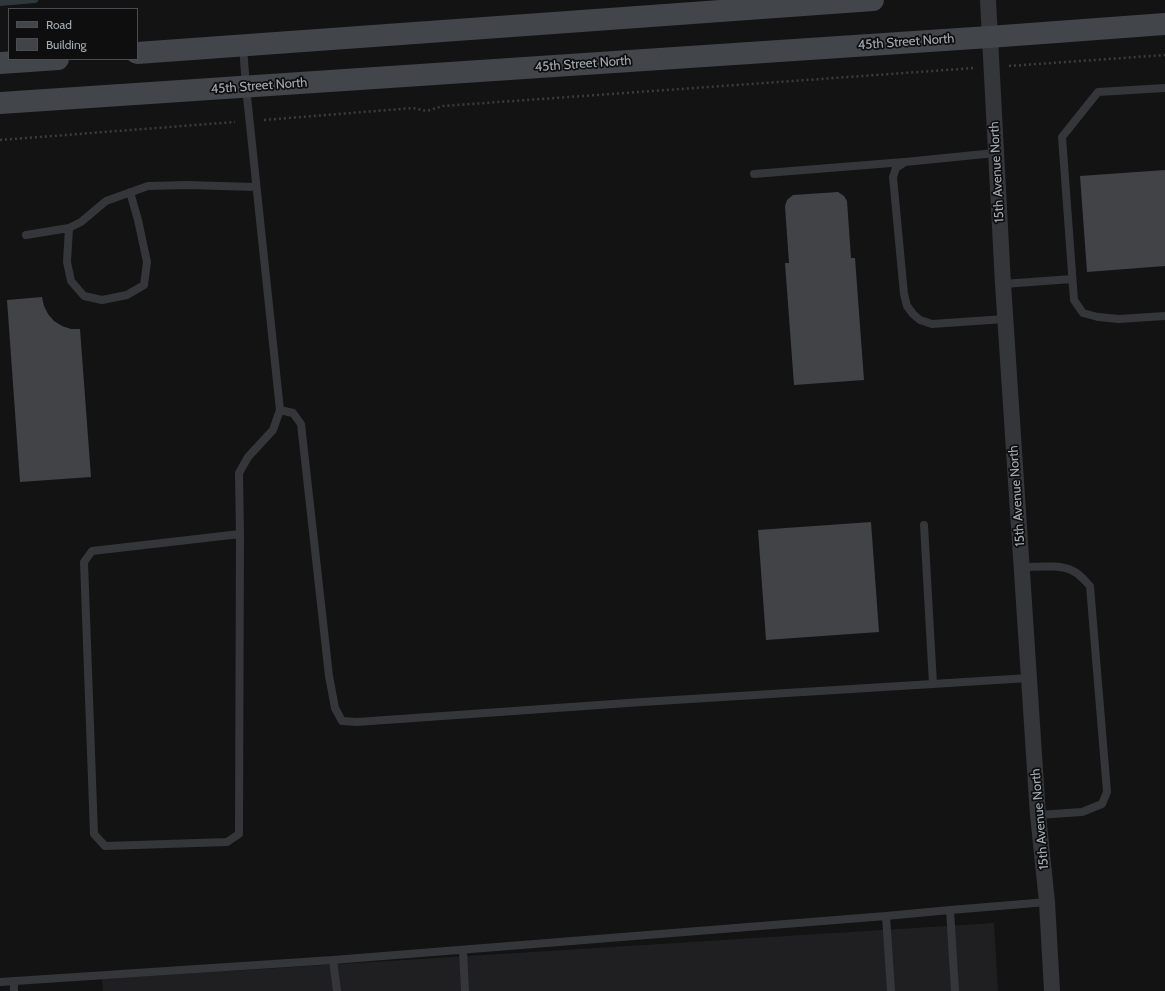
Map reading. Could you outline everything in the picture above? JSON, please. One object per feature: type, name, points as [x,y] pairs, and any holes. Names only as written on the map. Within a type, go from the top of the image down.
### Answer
[{"type":"main road","points":[[138,53],[873,0]]},
{"type":"main road","name":"45th Street North","points":[[0,103],[1165,24]]},
{"type":"main road","points":[[0,63],[44,60]]},
{"type":"street","name":"15th Avenue North","points":[[988,0],[1003,284],[1038,815],[1047,902],[1052,991]]},
{"type":"lane","points":[[240,534],[92,551],[84,562],[94,834],[105,846],[227,842],[239,834],[240,534],[239,473],[248,457],[273,430],[280,410],[256,187],[243,45]]},
{"type":"lane","points":[[1165,88],[1098,92],[1062,137],[1074,300],[1083,313],[1098,317],[1119,319],[1165,316]]},
{"type":"lane","points":[[754,174],[996,153]]},
{"type":"lane","points":[[905,162],[896,168],[893,177],[904,294],[908,306],[913,314],[920,320],[932,324],[1006,319]]},
{"type":"lane","points":[[26,235],[69,228],[81,222],[106,201],[148,186],[187,185],[256,187]]},
{"type":"lane","points":[[69,228],[67,262],[71,281],[84,296],[102,300],[127,295],[144,286],[148,262],[130,192]]},
{"type":"lane","points":[[1003,284],[1072,280]]},
{"type":"lane","points":[[280,410],[293,413],[301,424],[329,676],[335,708],[342,721],[357,722],[642,702],[1029,678]]},
{"type":"lane","points":[[924,525],[933,684]]},
{"type":"lane","points":[[1022,567],[1060,567],[1073,571],[1084,579],[1090,586],[1107,792],[1102,804],[1082,812],[1038,815]]},
{"type":"lane","points":[[0,982],[333,960],[1047,902]]},
{"type":"lane","points":[[950,910],[955,991]]},
{"type":"lane","points":[[886,916],[891,991]]},
{"type":"lane","points":[[463,950],[465,991]]},
{"type":"lane","points":[[333,960],[337,991]]},
{"type":"lane","points":[[14,981],[14,991]]},
{"type":"path","points":[[0,140],[413,108],[427,111],[443,106],[1165,55]]},
{"type":"shaded area","points":[[994,923],[998,991],[103,991],[102,979]]},
{"type":"building","points":[[1165,170],[1165,266],[1087,272],[1080,176]]},
{"type":"building","points":[[838,192],[844,196],[847,201],[851,258],[855,258],[864,380],[794,385],[785,263],[789,263],[785,206],[787,200],[793,195]]},
{"type":"building","points":[[42,297],[48,314],[54,321],[71,329],[80,329],[91,477],[20,482],[7,300]]},
{"type":"building","points":[[871,522],[879,632],[766,640],[758,530]]},
{"type":"waterway","points":[[0,3],[35,0]]}]
